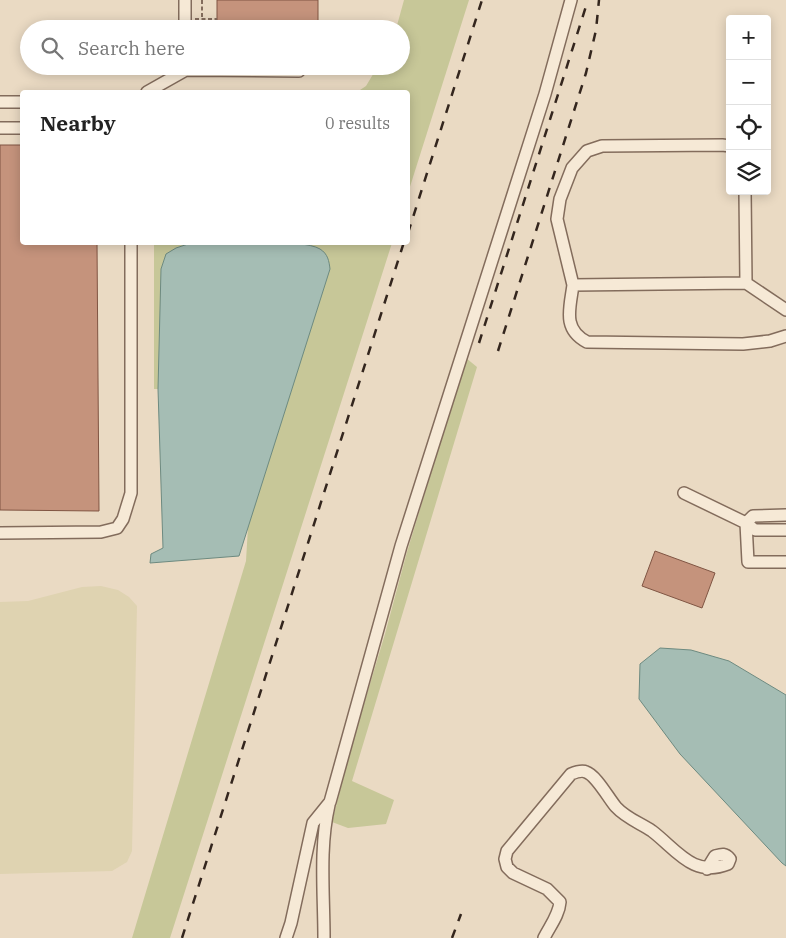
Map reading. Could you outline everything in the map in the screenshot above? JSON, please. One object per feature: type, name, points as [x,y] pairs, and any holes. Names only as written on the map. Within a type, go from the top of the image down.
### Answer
[{"type":"lane","points":[[185,0],[185,20]]},
{"type":"lane","points":[[324,938],[323,862],[326,818],[330,802],[401,546],[545,94],[572,0]]},
{"type":"lane","points":[[150,90],[175,75]]},
{"type":"lane","points":[[0,102],[20,102]]},
{"type":"lane","points":[[0,128],[20,128]]},
{"type":"lane","points":[[726,146],[602,146],[587,151],[572,168],[560,199],[557,219],[573,285],[569,320],[579,338],[587,342],[743,344],[770,341],[786,336]]},
{"type":"lane","points":[[746,195],[746,283]]},
{"type":"lane","points":[[0,533],[101,532],[117,528],[123,519],[131,493],[131,245]]},
{"type":"lane","points":[[573,285],[746,283],[786,310]]},
{"type":"lane","points":[[684,493],[746,523],[755,530],[786,530]]},
{"type":"lane","points":[[786,515],[753,516],[746,523],[748,562],[786,562]]},
{"type":"lane","points":[[544,938],[559,911],[560,902],[547,889],[513,873],[507,868],[505,859],[507,851],[571,774],[576,771],[586,771],[617,809],[651,831],[690,862],[707,869]]},
{"type":"lane","points":[[286,938],[313,823],[330,802]]},
{"type":"path","points":[[202,0],[202,19]]},
{"type":"path","points":[[199,20],[217,19]]},
{"type":"shaded area","points":[[185,245],[305,245],[320,249],[325,253],[329,260],[330,269],[239,556],[150,563],[151,554],[163,548],[158,389],[161,269],[166,254]]},
{"type":"shaded area","points":[[101,586],[118,590],[129,597],[137,606],[132,851],[127,862],[112,871],[0,874],[0,602],[28,601],[82,587]]},
{"type":"shaded area","points":[[660,648],[691,650],[729,661],[786,695],[786,866],[680,754],[639,699],[640,664]]},
{"type":"green space","points":[[404,0],[469,0],[410,187],[410,90],[360,90],[366,86],[373,75],[410,75],[410,20],[398,20]]},
{"type":"green space","points":[[154,245],[185,245],[176,248],[158,389],[154,389]]},
{"type":"green space","points":[[297,245],[391,245],[170,938],[132,938],[246,561],[248,527]]},
{"type":"green space","points":[[466,358],[477,367],[352,781],[394,800],[386,824],[348,828],[332,822],[351,747],[407,552]]},
{"type":"building","points":[[217,0],[318,0],[318,20],[217,20]]},
{"type":"building","points":[[0,145],[20,145],[20,245],[97,245],[99,511],[0,510]]},
{"type":"building","points":[[655,551],[715,573],[702,608],[642,586]]},
{"type":"railway","points":[[410,227],[482,0]]},
{"type":"railway","points":[[479,343],[588,0]]},
{"type":"railway","points":[[498,351],[586,73],[596,30],[599,0]]},
{"type":"railway","points":[[182,938],[403,245]]},
{"type":"railway","points":[[452,938],[461,914]]}]
